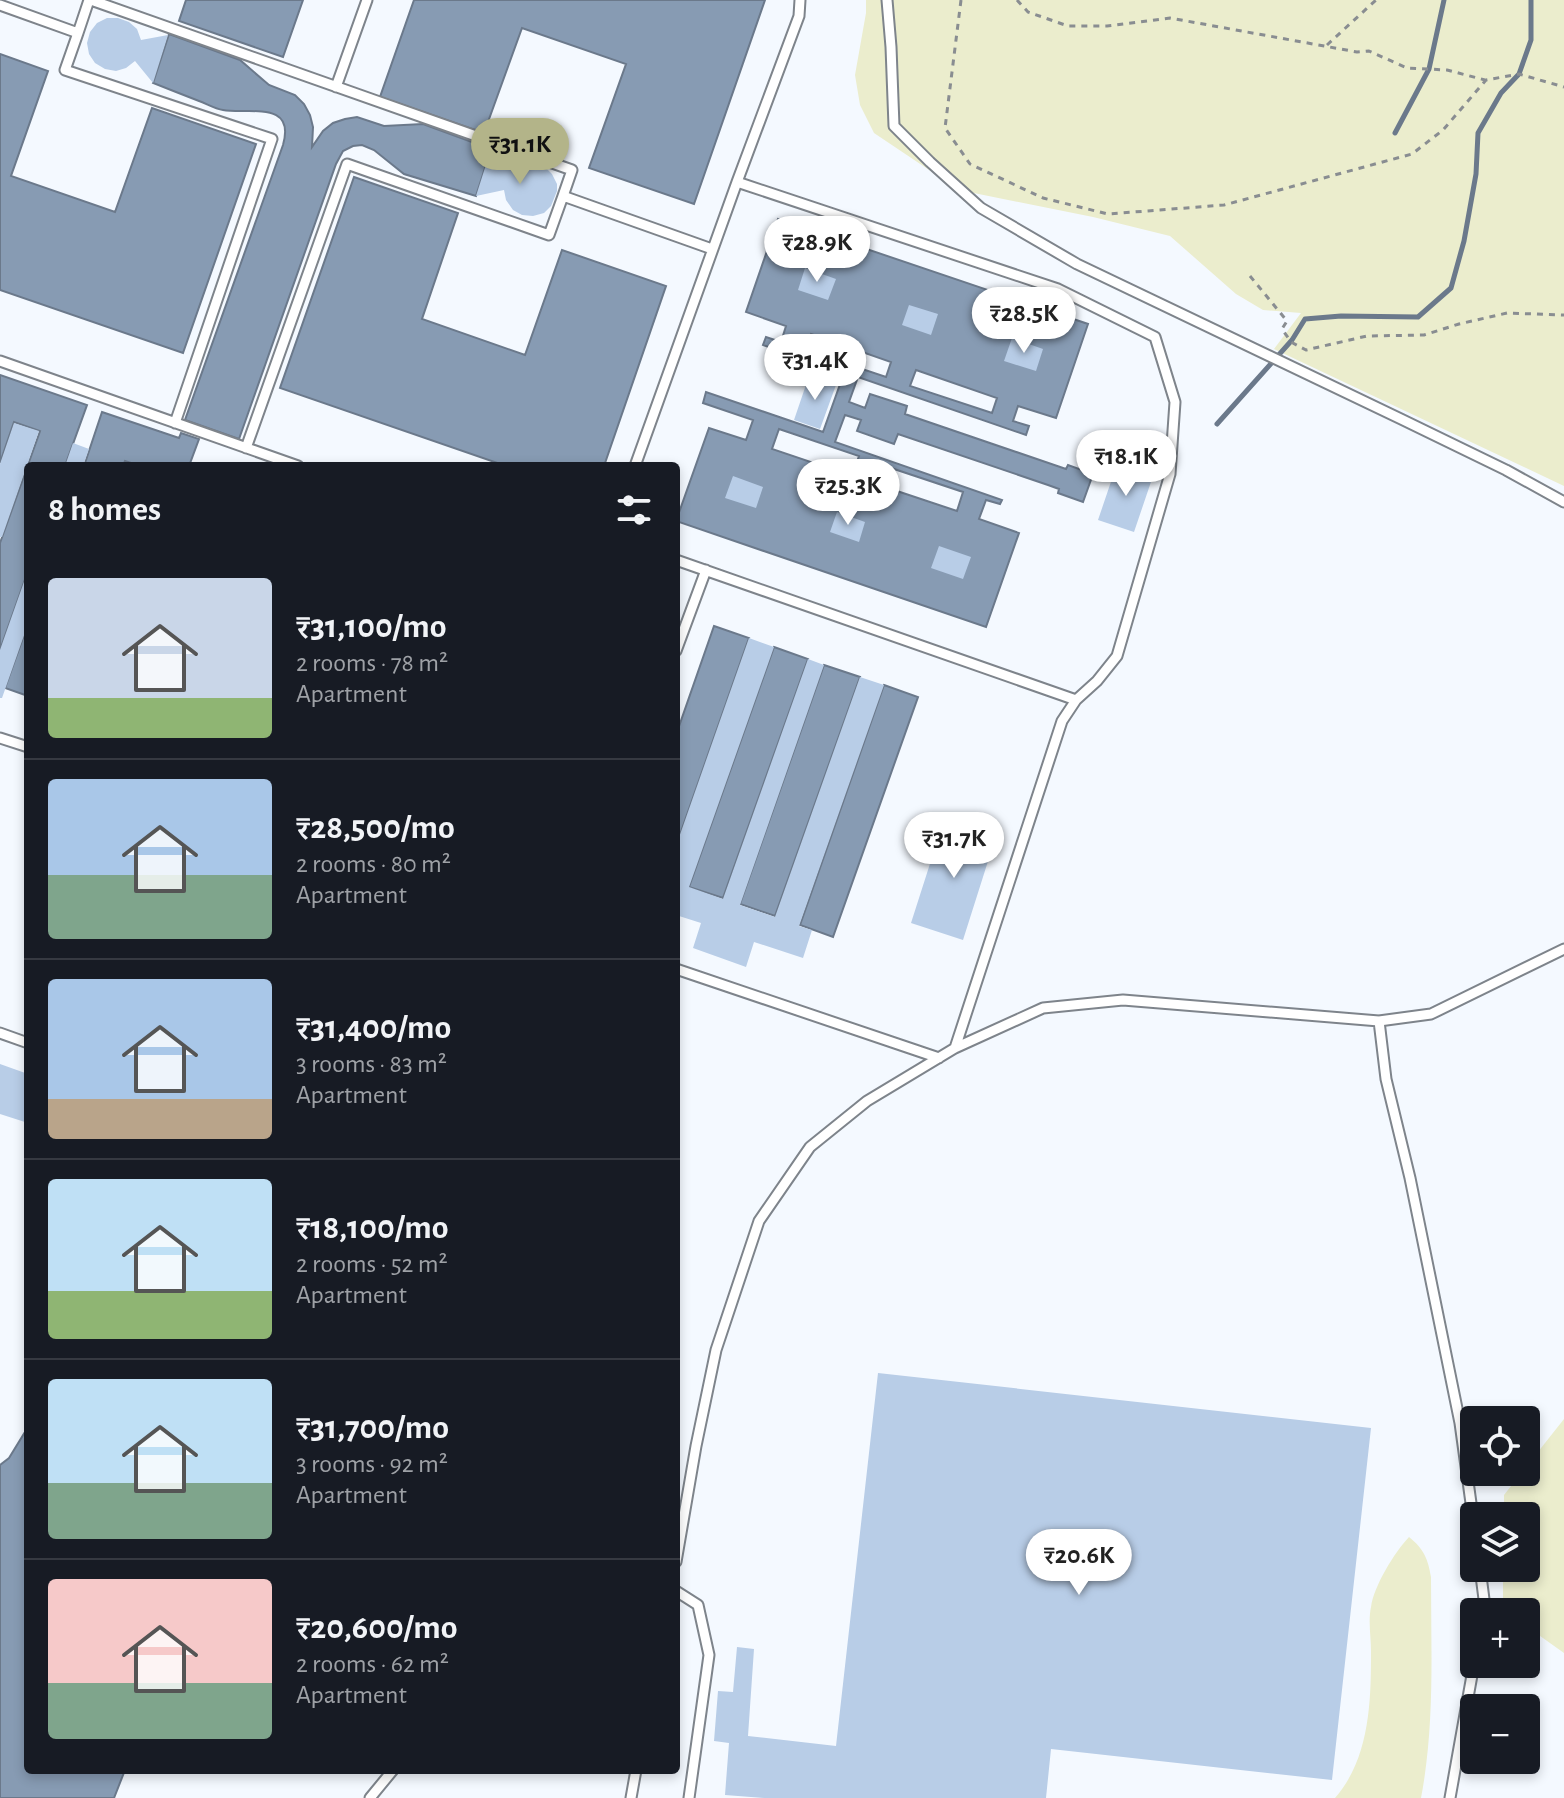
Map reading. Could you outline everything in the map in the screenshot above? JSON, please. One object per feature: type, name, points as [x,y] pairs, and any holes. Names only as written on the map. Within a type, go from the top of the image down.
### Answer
[{"type":"lane","points":[[175,423],[272,139],[65,70],[90,0],[572,170],[549,235],[347,164],[246,448]]},
{"type":"lane","points":[[336,87],[367,0]]},
{"type":"lane","points":[[636,462],[799,16],[800,0]]},
{"type":"lane","points":[[887,0],[894,126],[981,208],[1077,264],[1427,431],[1564,502]]},
{"type":"lane","points":[[0,5],[78,33]]},
{"type":"lane","points":[[737,182],[1058,289],[1155,337],[1175,402],[1170,474],[1117,656],[1097,681],[1076,700],[1062,721],[955,1048]]},
{"type":"lane","points":[[563,196],[712,249]]},
{"type":"lane","points":[[0,361],[286,462]]},
{"type":"lane","points":[[680,561],[1076,700]]},
{"type":"lane","points":[[680,640],[706,570]]},
{"type":"lane","points":[[0,738],[24,746]]},
{"type":"lane","points":[[680,1539],[716,1350],[759,1221],[810,1147],[867,1101],[955,1048],[1043,1008],[1123,1000],[1379,1021],[1431,1014],[1564,949]]},
{"type":"lane","points":[[680,970],[939,1058]]},
{"type":"lane","points":[[1379,1021],[1386,1079],[1410,1178],[1460,1423],[1471,1502]]},
{"type":"lane","points":[[0,1033],[24,1042]]},
{"type":"lane","points":[[680,1594],[698,1605],[709,1655],[689,1798]]},
{"type":"lane","points":[[1450,1798],[1471,1678]]},
{"type":"lane","points":[[370,1798],[390,1774]]},
{"type":"lane","points":[[631,1798],[635,1774]]},
{"type":"path","points":[[961,0],[945,128],[970,164],[1043,198],[1108,214],[1224,205],[1412,154],[1443,130],[1486,80]]},
{"type":"path","points":[[1017,0],[1028,12],[1068,26],[1107,26],[1170,18],[1357,52],[1369,51],[1407,68],[1447,70],[1486,80],[1519,74],[1564,87]]},
{"type":"path","points":[[1327,45],[1376,0]]},
{"type":"path","points":[[1250,276],[1287,321],[1282,329],[1291,342],[1306,350],[1367,336],[1424,335],[1507,313],[1564,315]]},
{"type":"green space","points":[[866,0],[1564,0],[1564,486],[1274,349],[1301,313],[1263,310],[1236,294],[1170,236],[959,190],[874,133],[860,105],[855,75]]},
{"type":"green space","points":[[1564,1419],[1564,1653],[1540,1636],[1540,1598],[1503,1598],[1503,1582],[1540,1582],[1540,1502],[1504,1502],[1504,1495],[1511,1486],[1540,1486],[1540,1449]]},
{"type":"green space","points":[[1409,1537],[1424,1555],[1431,1577],[1430,1716],[1421,1798],[1335,1798],[1355,1765],[1366,1728],[1373,1599],[1386,1570]]},
{"type":"water","points":[[186,0],[303,0],[283,57],[179,21]]},
{"type":"water","points":[[414,0],[765,0],[694,204],[589,168],[626,64],[522,28],[484,133],[380,97]]},
{"type":"water","points":[[169,34],[240,60],[269,85],[295,95],[310,115],[312,147],[333,123],[357,117],[384,126],[423,124],[491,149],[476,196],[404,174],[374,150],[362,145],[343,151],[239,439],[185,420],[283,145],[285,130],[276,115],[220,109],[153,83]]},
{"type":"water","points":[[0,54],[48,71],[11,176],[115,212],[152,108],[256,144],[183,353],[0,290]]},
{"type":"water","points":[[354,177],[458,213],[422,319],[525,355],[562,250],[666,286],[605,462],[494,462],[280,388]]},
{"type":"water","points":[[778,219],[1088,324],[1056,418],[1018,406],[1013,421],[1029,426],[1026,435],[858,377],[849,402],[865,408],[870,394],[907,406],[905,414],[1066,469],[1068,465],[1093,474],[1083,502],[1058,493],[1059,489],[898,434],[894,444],[857,431],[861,420],[845,415],[835,442],[1002,500],[1000,504],[986,500],[979,519],[1019,533],[986,627],[680,522],[680,510],[709,428],[746,440],[753,420],[703,403],[706,392],[823,432],[844,373],[763,345],[766,337],[781,342],[786,326],[746,312]],"holes":[[[811,334],[891,362],[886,377],[805,350]],[[916,370],[997,398],[992,413],[910,386]],[[779,429],[859,456],[852,476],[772,449]],[[882,465],[963,492],[957,511],[876,484]]]},
{"type":"water","points":[[0,375],[87,405],[66,462],[29,462],[40,431],[14,422],[0,463]]},
{"type":"water","points":[[102,412],[179,438],[181,433],[199,439],[190,462],[85,462]]},
{"type":"water","points":[[24,476],[24,582],[0,650],[0,543]]},
{"type":"water","points":[[714,626],[749,638],[680,835],[680,724]]},
{"type":"water","points":[[24,635],[24,695],[5,688]]},
{"type":"water","points":[[774,647],[808,659],[723,898],[689,887]]},
{"type":"water","points":[[824,665],[860,677],[775,916],[740,904]]},
{"type":"water","points":[[884,685],[918,697],[833,937],[800,925]]},
{"type":"water","points":[[24,1434],[24,1774],[123,1774],[114,1798],[0,1798],[0,1465],[9,1458]]},
{"type":"building","points":[[107,18],[129,22],[137,29],[141,40],[168,35],[153,83],[135,61],[116,71],[95,63],[87,43],[97,23]]},
{"type":"building","points":[[491,149],[513,170],[522,164],[531,164],[552,174],[557,191],[551,206],[544,213],[522,215],[513,210],[504,190],[476,196]]},
{"type":"building","points":[[805,268],[836,279],[828,300],[798,290]]},
{"type":"building","points":[[909,305],[938,314],[931,335],[902,325]]},
{"type":"building","points":[[1012,338],[1043,349],[1036,371],[1004,361]]},
{"type":"building","points":[[809,376],[836,385],[820,429],[794,420]]},
{"type":"building","points":[[14,423],[39,431],[28,462],[24,462],[24,474],[2,537],[0,537],[0,464]]},
{"type":"building","points":[[73,443],[89,449],[84,462],[66,462]]},
{"type":"building","points":[[1117,464],[1153,476],[1134,532],[1098,520]]},
{"type":"building","points":[[733,476],[763,487],[756,508],[725,498]]},
{"type":"building","points":[[837,512],[865,522],[859,542],[830,532]]},
{"type":"building","points":[[939,546],[971,557],[963,579],[931,568]]},
{"type":"building","points":[[24,582],[24,635],[2,698],[0,650]]},
{"type":"building","points":[[749,638],[774,647],[689,887],[723,899],[808,659],[824,665],[740,905],[775,917],[860,677],[884,685],[799,926],[812,930],[803,958],[754,942],[746,967],[693,948],[701,923],[680,916],[680,835]]},
{"type":"building","points":[[944,820],[996,836],[963,940],[911,923]]},
{"type":"building","points":[[0,1064],[24,1073],[24,1122],[0,1114]]},
{"type":"building","points":[[878,1373],[1371,1428],[1332,1780],[1051,1749],[1046,1798],[764,1798],[725,1795],[729,1743],[714,1741],[718,1691],[733,1692],[737,1647],[754,1649],[748,1736],[836,1746]]},
{"type":"waterway","points":[[1395,133],[1429,69],[1444,0]]},
{"type":"waterway","points":[[1217,424],[1292,340],[1305,319],[1418,317],[1451,288],[1464,241],[1476,174],[1478,133],[1501,93],[1519,74],[1531,40],[1531,0]]}]
